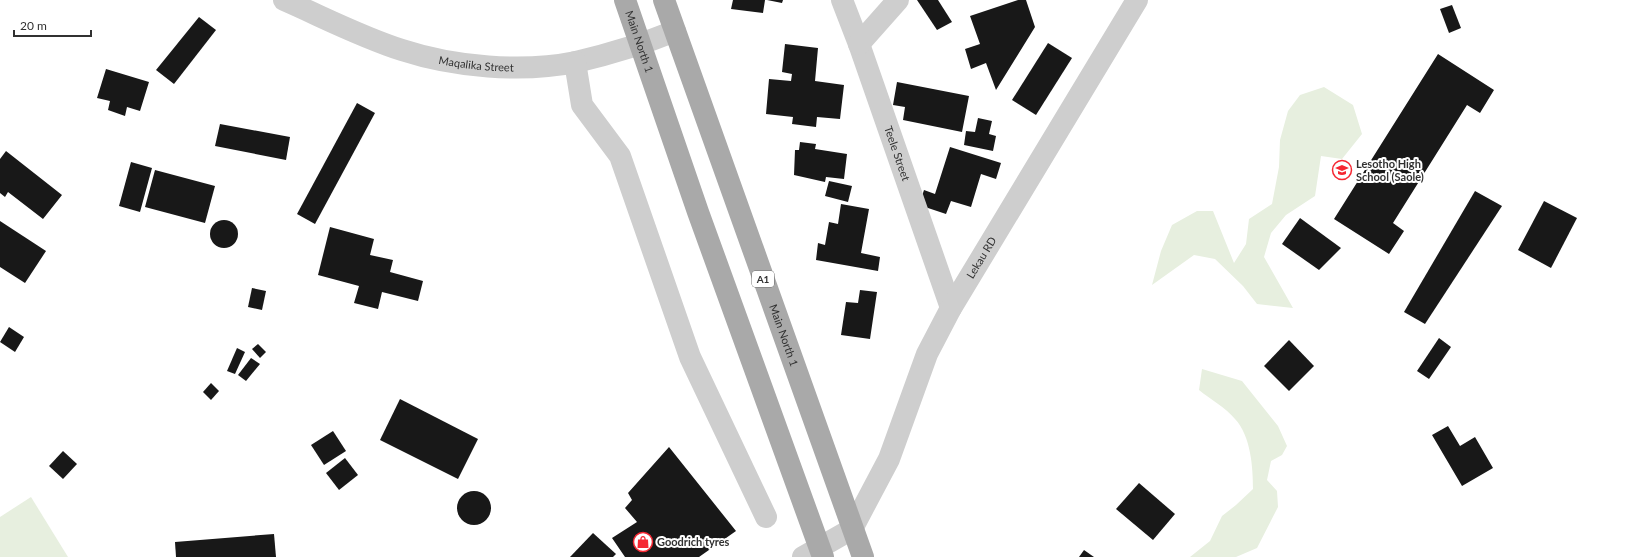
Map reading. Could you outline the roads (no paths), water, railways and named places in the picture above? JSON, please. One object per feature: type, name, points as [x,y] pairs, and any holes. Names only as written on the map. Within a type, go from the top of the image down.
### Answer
[{"type":"main road","name":"Main North 1","points":[[626,0],[640,45],[815,554]]},
{"type":"main road","name":"Main North 1","points":[[664,0],[863,557]]},
{"type":"street","name":"Maqalika Street","points":[[284,0],[402,50],[456,63],[523,68],[575,62],[640,45],[675,31]]},
{"type":"street","name":"Teele Street","points":[[842,0],[859,44],[951,308]]},
{"type":"street","points":[[859,44],[898,0]]},
{"type":"street","name":"Lekau RD","points":[[852,529],[889,459],[928,354],[951,308],[1137,0]]},
{"type":"street","points":[[575,62],[582,105],[620,156],[690,357],[766,517]]},
{"type":"street","points":[[815,554],[852,529]]},
{"type":"place","name":"Lesotho High School (Saole)","points":[[1342,170]]},
{"type":"place","name":"Goodrich tyres","points":[[643,542]]}]
